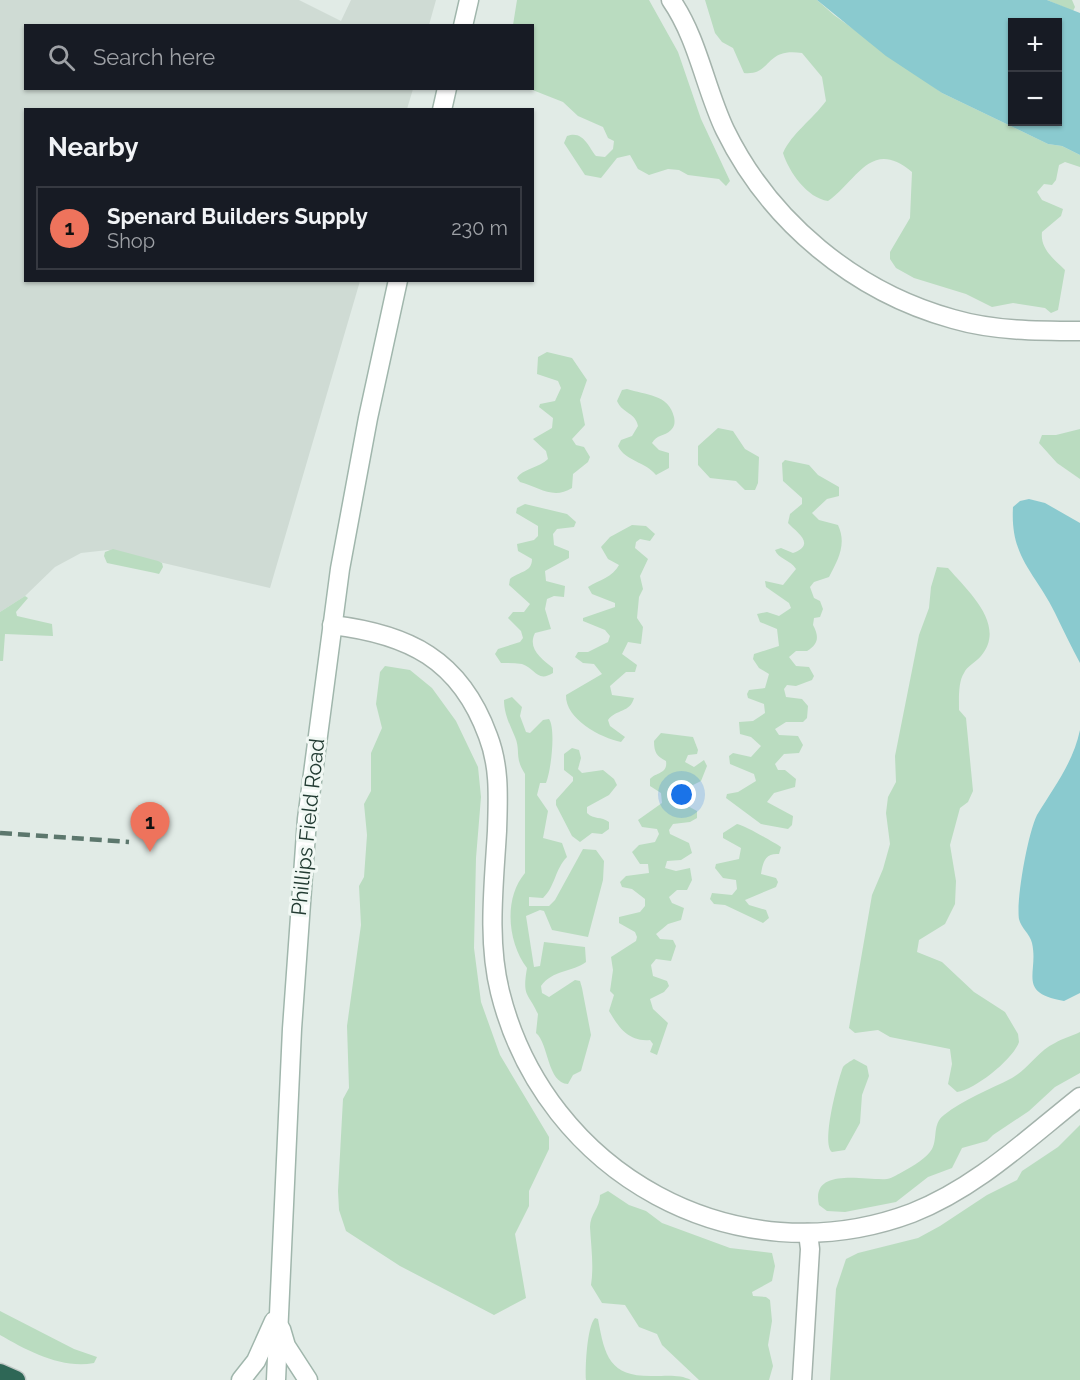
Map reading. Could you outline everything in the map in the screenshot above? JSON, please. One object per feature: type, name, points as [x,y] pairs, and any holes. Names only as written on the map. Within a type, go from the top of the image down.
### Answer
[{"type":"highway","points":[[0,1373],[16,1380]]},
{"type":"street","points":[[463,24],[469,0]]},
{"type":"street","points":[[671,0],[687,28],[726,131],[744,164],[785,217],[830,259],[886,294],[955,320],[1016,330],[1080,331]]},
{"type":"street","points":[[442,108],[447,90]]},
{"type":"street","name":"Phillips Field Road","points":[[276,1380],[277,1314],[301,886],[332,625],[354,488],[398,282]]},
{"type":"street","points":[[332,625],[370,630],[403,640],[424,652],[454,679],[488,734],[498,782],[493,938],[500,990],[522,1055],[561,1116],[582,1141],[608,1164],[659,1197],[698,1215],[755,1230],[808,1233],[873,1225],[935,1203],[983,1174],[1080,1097]]},
{"type":"street","points":[[802,1380],[810,1249],[808,1233]]},
{"type":"street","points":[[241,1380],[256,1361],[277,1314]]},
{"type":"street","points":[[277,1314],[286,1346],[308,1380]]},
{"type":"shaded area","points":[[0,0],[299,0],[341,21],[351,0],[436,0],[429,24],[24,24],[24,90],[413,90],[407,108],[24,108],[24,282],[360,282],[270,588],[108,550],[81,553],[55,567],[25,596],[0,612]]},
{"type":"green space","points":[[517,0],[649,0],[678,52],[701,119],[730,181],[726,186],[719,179],[688,175],[679,170],[668,169],[649,175],[638,169],[630,155],[617,158],[601,178],[585,175],[564,143],[567,136],[581,137],[596,156],[605,157],[613,149],[614,141],[608,138],[603,127],[578,116],[563,102],[533,90],[534,24],[513,24]]},
{"type":"green space","points":[[705,0],[817,0],[834,15],[942,93],[1048,144],[1062,146],[1080,155],[1080,167],[1065,162],[1059,165],[1056,180],[1052,185],[1044,184],[1037,192],[1042,200],[1063,209],[1061,216],[1042,232],[1045,249],[1065,270],[1058,310],[1051,313],[1045,308],[1013,303],[992,307],[966,294],[914,278],[896,268],[890,259],[890,252],[910,218],[912,172],[898,162],[886,159],[875,161],[866,166],[828,201],[813,195],[794,176],[783,153],[792,139],[826,101],[822,77],[802,53],[790,52],[774,57],[760,70],[744,73],[733,48],[722,42],[715,33]]},
{"type":"green space","points":[[1047,0],[1072,0],[1075,7],[1073,11]]},
{"type":"green space","points":[[547,352],[572,358],[587,380],[580,400],[585,425],[572,439],[576,445],[584,447],[590,457],[588,462],[573,474],[572,488],[559,493],[552,493],[520,482],[517,478],[523,472],[548,459],[546,451],[533,439],[552,428],[553,418],[539,407],[540,404],[555,401],[561,388],[558,381],[537,374],[538,357]]},
{"type":"green space","points":[[627,389],[662,400],[671,409],[674,417],[672,428],[652,443],[659,450],[669,453],[669,468],[656,475],[647,467],[625,455],[618,446],[621,440],[632,436],[638,426],[635,418],[617,401],[622,390]]},
{"type":"green space","points":[[718,428],[733,431],[745,449],[759,457],[758,483],[755,490],[745,490],[736,481],[710,478],[698,465],[698,446]]},
{"type":"green space","points":[[1080,429],[1080,479],[1057,463],[1039,443],[1042,435],[1056,435]]},
{"type":"green space","points":[[785,460],[809,465],[818,475],[839,487],[839,496],[827,499],[812,513],[819,520],[838,525],[842,539],[838,558],[829,577],[814,582],[810,587],[814,598],[820,601],[823,609],[820,617],[814,618],[816,643],[807,651],[796,651],[789,657],[796,666],[809,667],[814,676],[812,680],[796,686],[787,685],[784,689],[786,697],[802,699],[808,706],[807,718],[803,722],[786,722],[775,729],[779,735],[798,736],[803,745],[799,753],[784,754],[775,764],[778,770],[785,770],[796,779],[795,787],[774,793],[767,802],[793,816],[792,825],[788,829],[761,824],[726,798],[727,794],[738,792],[756,781],[754,774],[730,764],[729,756],[733,753],[751,757],[761,746],[751,737],[740,734],[739,722],[753,721],[765,713],[764,704],[748,698],[747,694],[749,690],[765,688],[769,674],[759,668],[753,659],[754,654],[779,646],[777,629],[760,622],[757,614],[767,612],[779,616],[791,608],[789,603],[766,587],[765,581],[783,585],[796,569],[775,550],[781,548],[793,553],[803,546],[804,542],[788,523],[790,514],[802,504],[802,498],[783,481],[782,463]]},
{"type":"green space","points":[[525,504],[567,514],[576,522],[574,527],[557,529],[553,534],[554,545],[569,551],[569,558],[545,571],[546,581],[565,586],[564,597],[554,596],[547,599],[545,609],[551,629],[535,633],[533,639],[534,649],[553,668],[553,673],[548,676],[540,676],[522,664],[501,663],[495,654],[498,649],[520,642],[523,638],[521,631],[508,618],[513,612],[524,612],[530,604],[509,585],[510,579],[530,567],[532,559],[518,551],[517,544],[534,540],[538,536],[538,526],[516,513],[517,508]]},
{"type":"green space","points":[[632,525],[646,526],[655,534],[650,541],[640,539],[636,542],[635,548],[648,559],[640,576],[643,589],[639,597],[637,618],[643,627],[641,644],[628,642],[622,654],[637,665],[635,672],[626,672],[610,686],[612,695],[634,698],[626,709],[608,720],[610,726],[625,737],[621,742],[586,726],[571,712],[566,695],[602,674],[594,664],[583,663],[575,657],[578,652],[588,652],[608,642],[610,636],[605,630],[583,621],[583,618],[615,607],[615,603],[592,594],[588,587],[609,575],[619,565],[608,559],[601,547],[610,537]]},
{"type":"green space","points":[[113,549],[158,561],[163,567],[159,574],[107,563],[105,552]]},
{"type":"green space","points":[[937,567],[948,568],[974,598],[982,609],[990,632],[988,644],[981,656],[965,671],[960,686],[959,710],[966,718],[973,791],[968,802],[960,808],[950,845],[956,881],[955,904],[945,924],[919,940],[917,952],[942,962],[974,992],[1005,1012],[1018,1034],[1019,1042],[1009,1057],[993,1072],[965,1090],[957,1092],[948,1084],[952,1064],[950,1049],[890,1037],[878,1030],[855,1033],[849,1028],[872,895],[890,844],[886,813],[888,797],[896,782],[895,756],[919,635],[929,608],[931,587]]},
{"type":"green space","points":[[25,596],[28,598],[16,612],[17,616],[52,624],[53,636],[5,634],[3,661],[0,661],[0,612]]},
{"type":"green space","points":[[385,666],[410,670],[432,688],[456,721],[478,767],[481,797],[476,858],[474,948],[481,1002],[500,1055],[549,1137],[549,1149],[529,1191],[529,1206],[515,1234],[526,1298],[494,1315],[400,1266],[346,1231],[339,1210],[343,1099],[349,1088],[347,1026],[361,925],[359,886],[364,877],[367,835],[364,804],[371,791],[371,753],[382,728],[376,704],[380,672]]},
{"type":"green space","points":[[512,697],[522,707],[520,716],[526,732],[530,733],[543,720],[549,719],[551,724],[550,769],[546,783],[540,783],[537,795],[548,811],[543,838],[562,843],[567,857],[547,894],[543,898],[529,897],[529,906],[549,906],[555,900],[583,849],[596,850],[604,861],[603,880],[588,937],[552,930],[544,911],[540,910],[526,916],[534,967],[540,966],[544,942],[585,947],[586,962],[551,977],[541,986],[542,993],[549,997],[575,980],[580,981],[582,988],[591,1035],[581,1071],[573,1075],[568,1084],[556,1077],[544,1045],[536,1033],[538,1014],[527,994],[527,968],[512,934],[513,895],[525,873],[525,774],[520,763],[517,742],[505,710],[504,700]]},
{"type":"green space","points":[[661,733],[693,737],[698,750],[697,754],[688,755],[685,762],[694,767],[704,760],[707,766],[701,781],[681,791],[680,796],[684,804],[697,811],[697,818],[690,822],[673,824],[669,830],[670,834],[689,843],[692,853],[681,860],[667,861],[665,868],[676,871],[690,868],[692,880],[687,890],[677,890],[669,897],[672,903],[684,908],[681,920],[668,924],[656,934],[660,939],[673,940],[676,946],[671,961],[656,959],[651,965],[653,976],[667,981],[669,986],[664,992],[650,999],[653,1009],[668,1023],[657,1055],[650,1052],[653,1044],[650,1040],[636,1039],[625,1033],[609,1011],[614,995],[610,991],[613,970],[611,957],[636,941],[637,937],[635,932],[619,923],[619,917],[640,912],[645,906],[645,899],[632,889],[622,887],[620,882],[626,876],[649,873],[648,864],[640,864],[632,852],[639,845],[655,842],[659,834],[657,829],[642,827],[638,820],[662,803],[661,793],[650,786],[650,779],[663,771],[666,765],[666,761],[655,751],[654,741]]},
{"type":"green space","points":[[572,748],[579,750],[581,758],[578,769],[582,773],[603,770],[614,779],[617,785],[609,795],[587,807],[587,813],[609,822],[609,829],[602,834],[592,833],[580,842],[572,836],[556,805],[556,800],[573,781],[573,777],[564,770],[564,754]]},
{"type":"green space","points":[[737,824],[781,847],[779,854],[771,855],[766,859],[761,874],[776,878],[778,882],[776,887],[745,900],[749,905],[766,910],[769,918],[763,923],[725,905],[714,904],[710,899],[712,893],[732,895],[737,889],[736,880],[723,878],[715,868],[716,864],[739,859],[741,848],[723,838],[723,833]]},
{"type":"green space","points":[[1080,1032],[1080,1073],[1055,1087],[1029,1111],[987,1141],[962,1148],[952,1168],[928,1177],[896,1202],[845,1212],[827,1211],[819,1205],[818,1193],[823,1185],[831,1180],[842,1178],[887,1179],[915,1164],[927,1156],[932,1149],[938,1123],[944,1115],[968,1099],[1012,1078],[1049,1046]]},
{"type":"green space","points":[[854,1059],[867,1066],[869,1076],[862,1095],[860,1123],[845,1150],[832,1152],[828,1137],[834,1097],[843,1067]]},
{"type":"green space","points":[[1080,1125],[1080,1380],[830,1380],[836,1289],[846,1259],[858,1253],[918,1238],[940,1226],[987,1195],[1017,1180],[1022,1171],[1058,1147]]},
{"type":"green space","points":[[608,1191],[629,1205],[646,1211],[662,1223],[730,1248],[772,1253],[775,1266],[772,1281],[752,1292],[753,1296],[766,1297],[770,1300],[772,1321],[768,1345],[773,1366],[769,1380],[699,1380],[662,1345],[657,1334],[639,1327],[625,1305],[602,1303],[591,1285],[590,1227],[600,1195]]},
{"type":"green space","points":[[0,1311],[74,1349],[97,1357],[94,1363],[57,1361],[0,1335]]},
{"type":"green space","points":[[595,1318],[598,1319],[607,1354],[619,1369],[639,1375],[677,1376],[691,1380],[586,1380],[588,1338]]},
{"type":"water","points":[[817,0],[1047,0],[1080,13],[1080,155],[1062,146],[1048,144],[1011,126],[1062,126],[1062,18],[1008,18],[1008,125],[942,93],[886,56]]},
{"type":"water","points":[[1029,499],[1045,503],[1080,523],[1080,663],[1047,599],[1025,564],[1015,539],[1013,507],[1020,501]]},
{"type":"water","points":[[1080,730],[1080,993],[1064,1001],[1040,993],[1035,987],[1032,943],[1019,919],[1019,897],[1027,851],[1037,815],[1068,764]]},
{"type":"railway","points":[[0,833],[129,842]]},
{"type":"place","name":"Spenard Builders Supply","points":[[150,852]]}]
